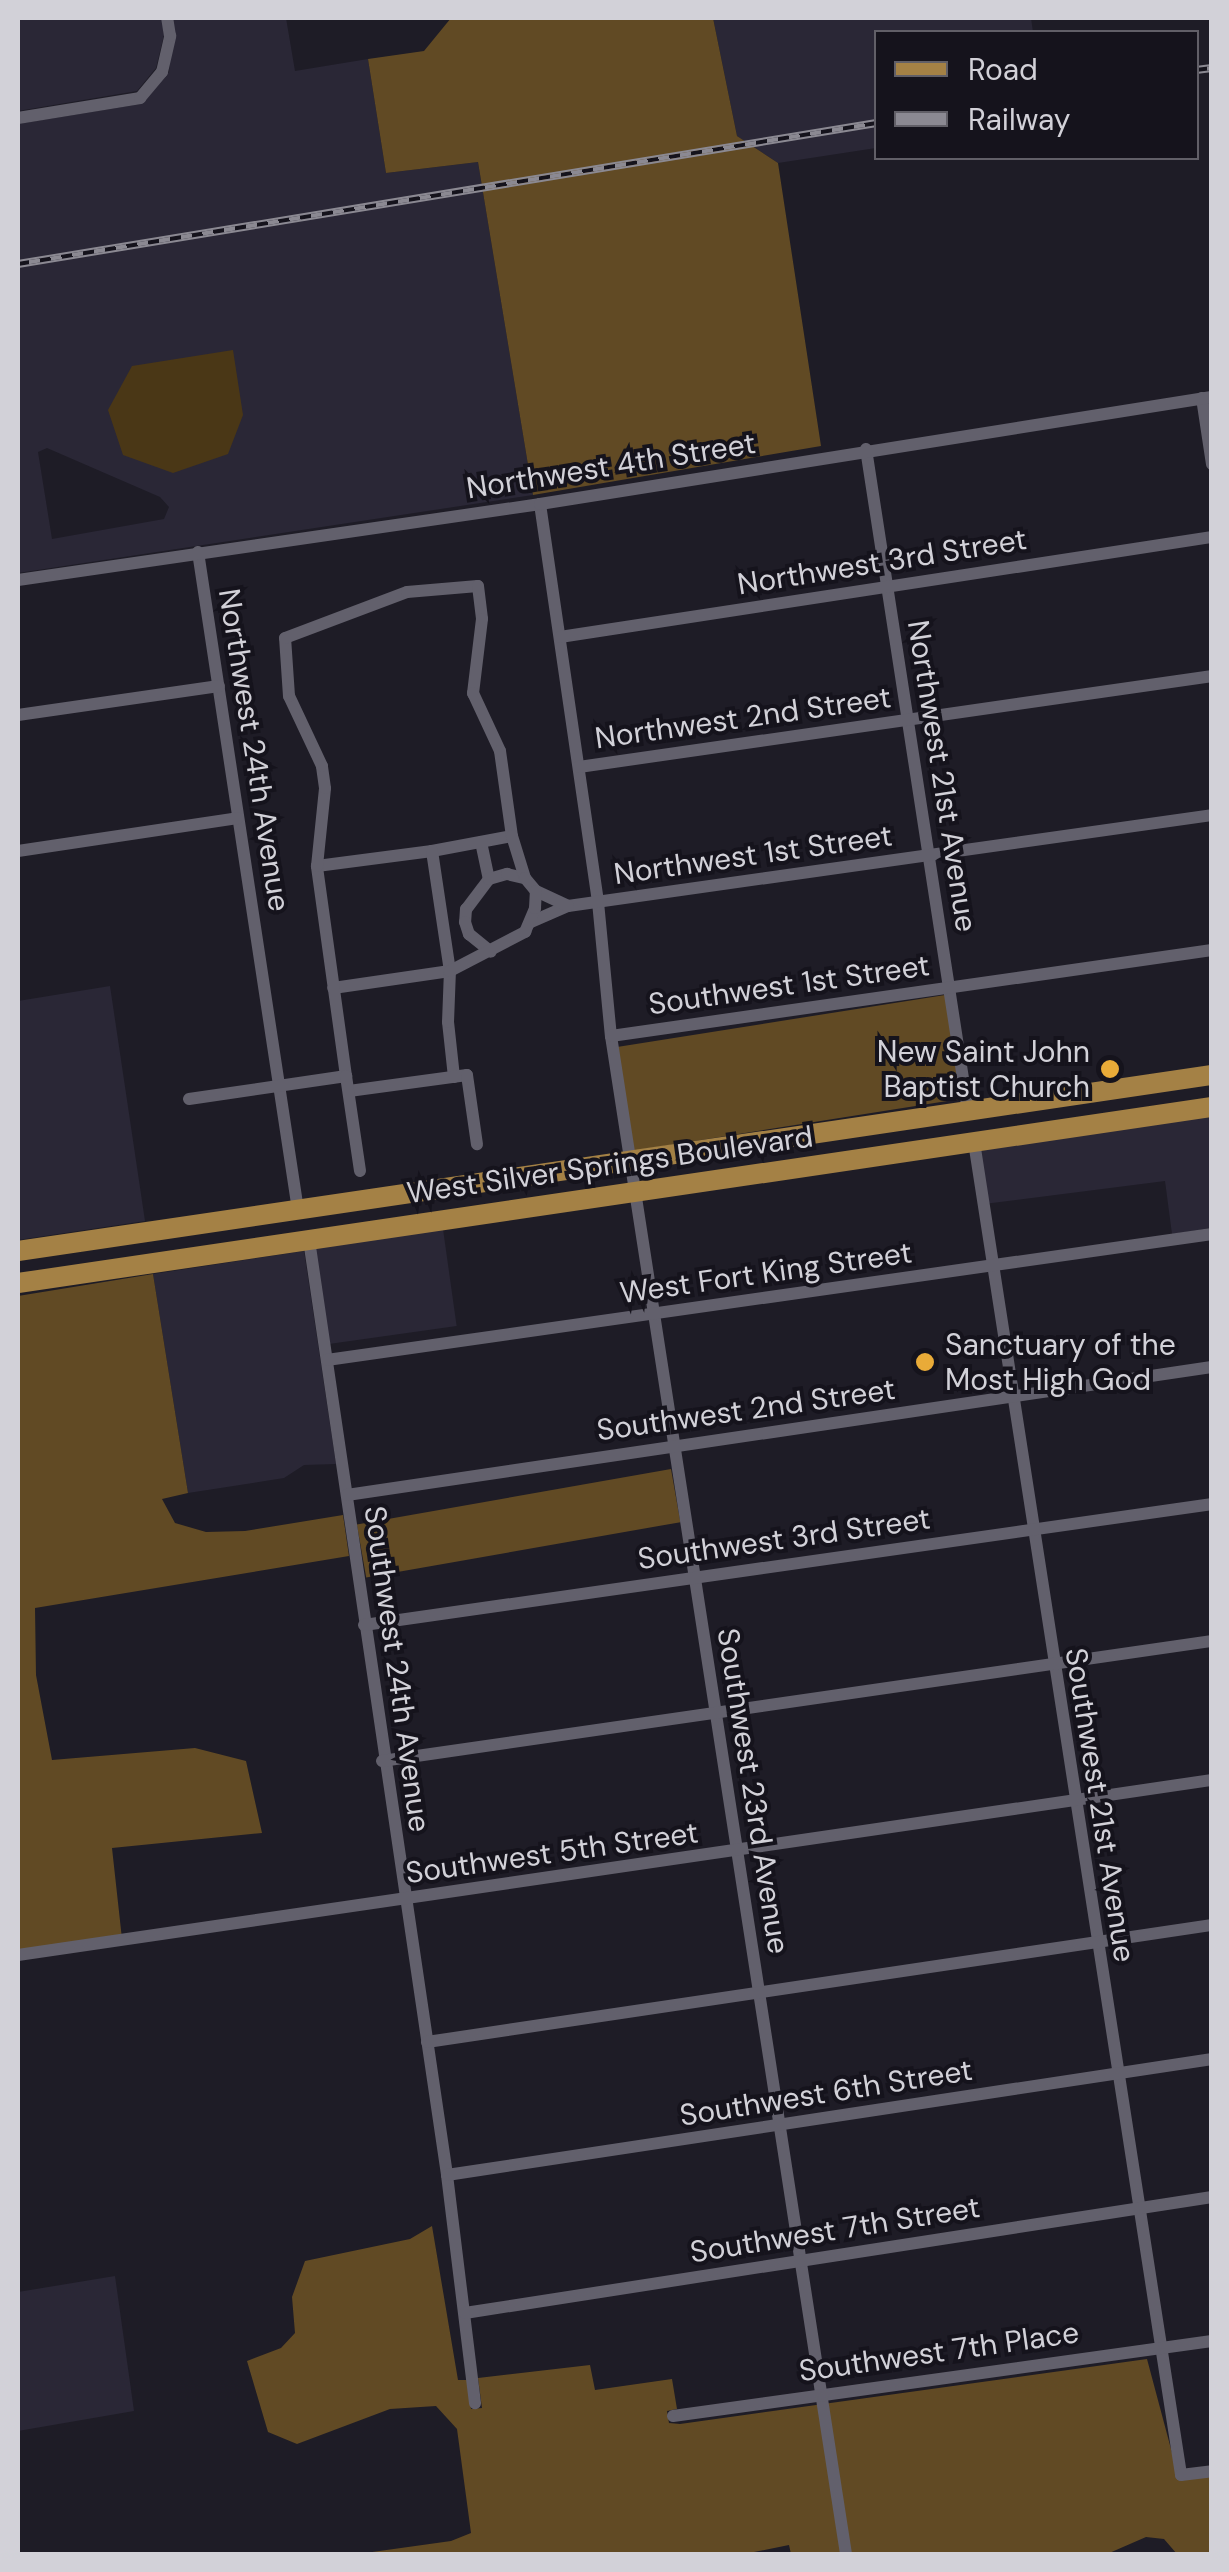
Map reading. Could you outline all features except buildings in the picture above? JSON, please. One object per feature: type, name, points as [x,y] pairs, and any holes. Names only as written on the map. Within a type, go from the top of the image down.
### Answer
[{"type":"main road","name":"West Silver Springs Boulevard","points":[[18,1251],[1212,1075]]},
{"type":"main road","points":[[974,1142],[979,1130],[1000,1114],[1074,1103],[1079,1094]]},
{"type":"main road","name":"West Silver Springs Boulevard","points":[[18,1283],[1212,1107]]},
{"type":"main road","points":[[831,1163],[843,1151],[946,1136],[962,1125],[968,1111]]},
{"type":"main road","points":[[308,1240],[313,1224],[359,1201]]},
{"type":"main road","points":[[256,1246],[290,1224],[298,1210]]},
{"type":"street","points":[[18,118],[140,98],[162,72],[170,36],[167,18]]},
{"type":"street","points":[[1207,397],[1212,464]]},
{"type":"street","name":"Northwest 4th Street","points":[[18,580],[540,504],[1207,397]]},
{"type":"street","name":"Northwest 21st Avenue","points":[[866,449],[968,1111]]},
{"type":"street","name":"Southwest 23rd Avenue","points":[[540,504],[652,1312],[846,2554]]},
{"type":"street","name":"Northwest 3rd Street","points":[[560,637],[1212,537]]},
{"type":"street","name":"Northwest 24th Avenue","points":[[198,552],[278,1085]]},
{"type":"street","points":[[360,1171],[316,866],[324,776],[289,696],[285,638],[407,592],[478,586],[482,619],[473,693],[500,751],[512,836],[526,878],[536,891],[568,906]]},
{"type":"street","name":"Northwest 2nd Street","points":[[579,766],[1212,676]]},
{"type":"street","points":[[18,715],[219,686]]},
{"type":"street","name":"Northwest 1st Street","points":[[531,922],[568,906],[1212,815]]},
{"type":"street","points":[[18,852],[238,818]]},
{"type":"street","points":[[316,866],[512,836]]},
{"type":"street","points":[[480,842],[489,878]]},
{"type":"street","points":[[432,851],[450,971],[448,1022],[454,1077]]},
{"type":"street","points":[[491,952],[469,934],[466,909],[489,878],[507,874],[526,878]]},
{"type":"street","points":[[333,988],[450,971],[491,952],[514,940],[531,922],[536,891]]},
{"type":"street","name":"Southwest 1st Street","points":[[611,1036],[1212,950]]},
{"type":"street","points":[[189,1099],[278,1085],[467,1075],[477,1144]]},
{"type":"street","points":[[278,1085],[298,1210]]},
{"type":"street","name":"Southwest 21st Avenue","points":[[974,1142],[1180,2475],[1212,2471]]},
{"type":"street","name":"West Fort King Street","points":[[327,1360],[652,1312],[995,1268],[1212,1234]]},
{"type":"street","name":"Southwest 24th Avenue","points":[[308,1240],[382,1761],[448,2175],[475,2402]]},
{"type":"street","name":"Southwest 2nd Street","points":[[346,1495],[1212,1367]]},
{"type":"street","name":"Southwest 3rd Street","points":[[364,1625],[1212,1504]]},
{"type":"street","points":[[382,1761],[1212,1641]]},
{"type":"street","name":"Southwest 5th Street","points":[[18,1956],[1212,1780]]},
{"type":"street","points":[[427,2042],[1212,1925]]},
{"type":"street","name":"Southwest 6th Street","points":[[448,2175],[1212,2060]]},
{"type":"street","name":"Southwest 7th Street","points":[[465,2313],[1212,2197]]},
{"type":"street","name":"Southwest 7th Place","points":[[674,2416],[1212,2341]]},
{"type":"shaded area","points":[[18,18],[162,18],[164,35],[156,68],[137,91],[18,111]]},
{"type":"shaded area","points":[[173,18],[286,18],[295,71],[368,59],[386,173],[478,162],[533,495],[18,573],[18,124],[141,104],[169,72]],"holes":[[[47,448],[160,497],[169,507],[164,519],[52,539],[38,452]]]},
{"type":"shaded area","points":[[451,18],[713,18],[737,136],[778,163],[821,446],[533,495],[478,162],[386,173],[368,59],[424,51]]},
{"type":"shaded area","points":[[713,18],[1031,18],[1033,30],[874,30],[874,148],[778,163],[737,136]]},
{"type":"shaded area","points":[[233,350],[243,415],[228,454],[173,473],[123,455],[108,410],[132,366]]},
{"type":"shaded area","points":[[110,986],[145,1221],[18,1240],[18,1001]]},
{"type":"shaded area","points":[[945,995],[961,1099],[634,1151],[617,1047]]},
{"type":"shaded area","points":[[1211,1114],[1211,1228],[1172,1234],[1165,1181],[984,1204],[979,1148]]},
{"type":"shaded area","points":[[443,1229],[457,1326],[329,1344],[315,1247]]},
{"type":"shaded area","points":[[304,1251],[336,1464],[304,1465],[284,1478],[188,1493],[153,1274]]},
{"type":"shaded area","points":[[153,1274],[188,1493],[162,1499],[175,1523],[206,1532],[245,1531],[343,1515],[349,1556],[35,1608],[36,1675],[52,1760],[195,1748],[246,1761],[262,1833],[112,1848],[122,1939],[18,1954],[18,1296]]},
{"type":"shaded area","points":[[671,1469],[680,1522],[366,1578],[357,1524]]},
{"type":"shaded area","points":[[432,2226],[458,2380],[467,2380],[471,2409],[482,2408],[478,2378],[590,2365],[595,2390],[672,2379],[677,2409],[667,2411],[669,2423],[680,2424],[1147,2359],[1179,2479],[1211,2475],[1211,2554],[1177,2554],[1164,2539],[1146,2537],[1107,2554],[791,2554],[789,2545],[744,2554],[358,2554],[451,2541],[471,2533],[457,2429],[436,2406],[390,2409],[297,2444],[268,2432],[247,2361],[281,2348],[295,2333],[292,2297],[305,2261],[410,2239]]},
{"type":"shaded area","points":[[115,2276],[134,2411],[18,2431],[18,2292]]},
{"type":"railway","points":[[1199,70],[1212,68]]},
{"type":"railway","points":[[18,264],[874,123]]},
{"type":"place","name":"New Saint John Baptist Church","points":[[1110,1069]]},
{"type":"place","name":"Sanctuary of the Most High God","points":[[925,1362]]}]
